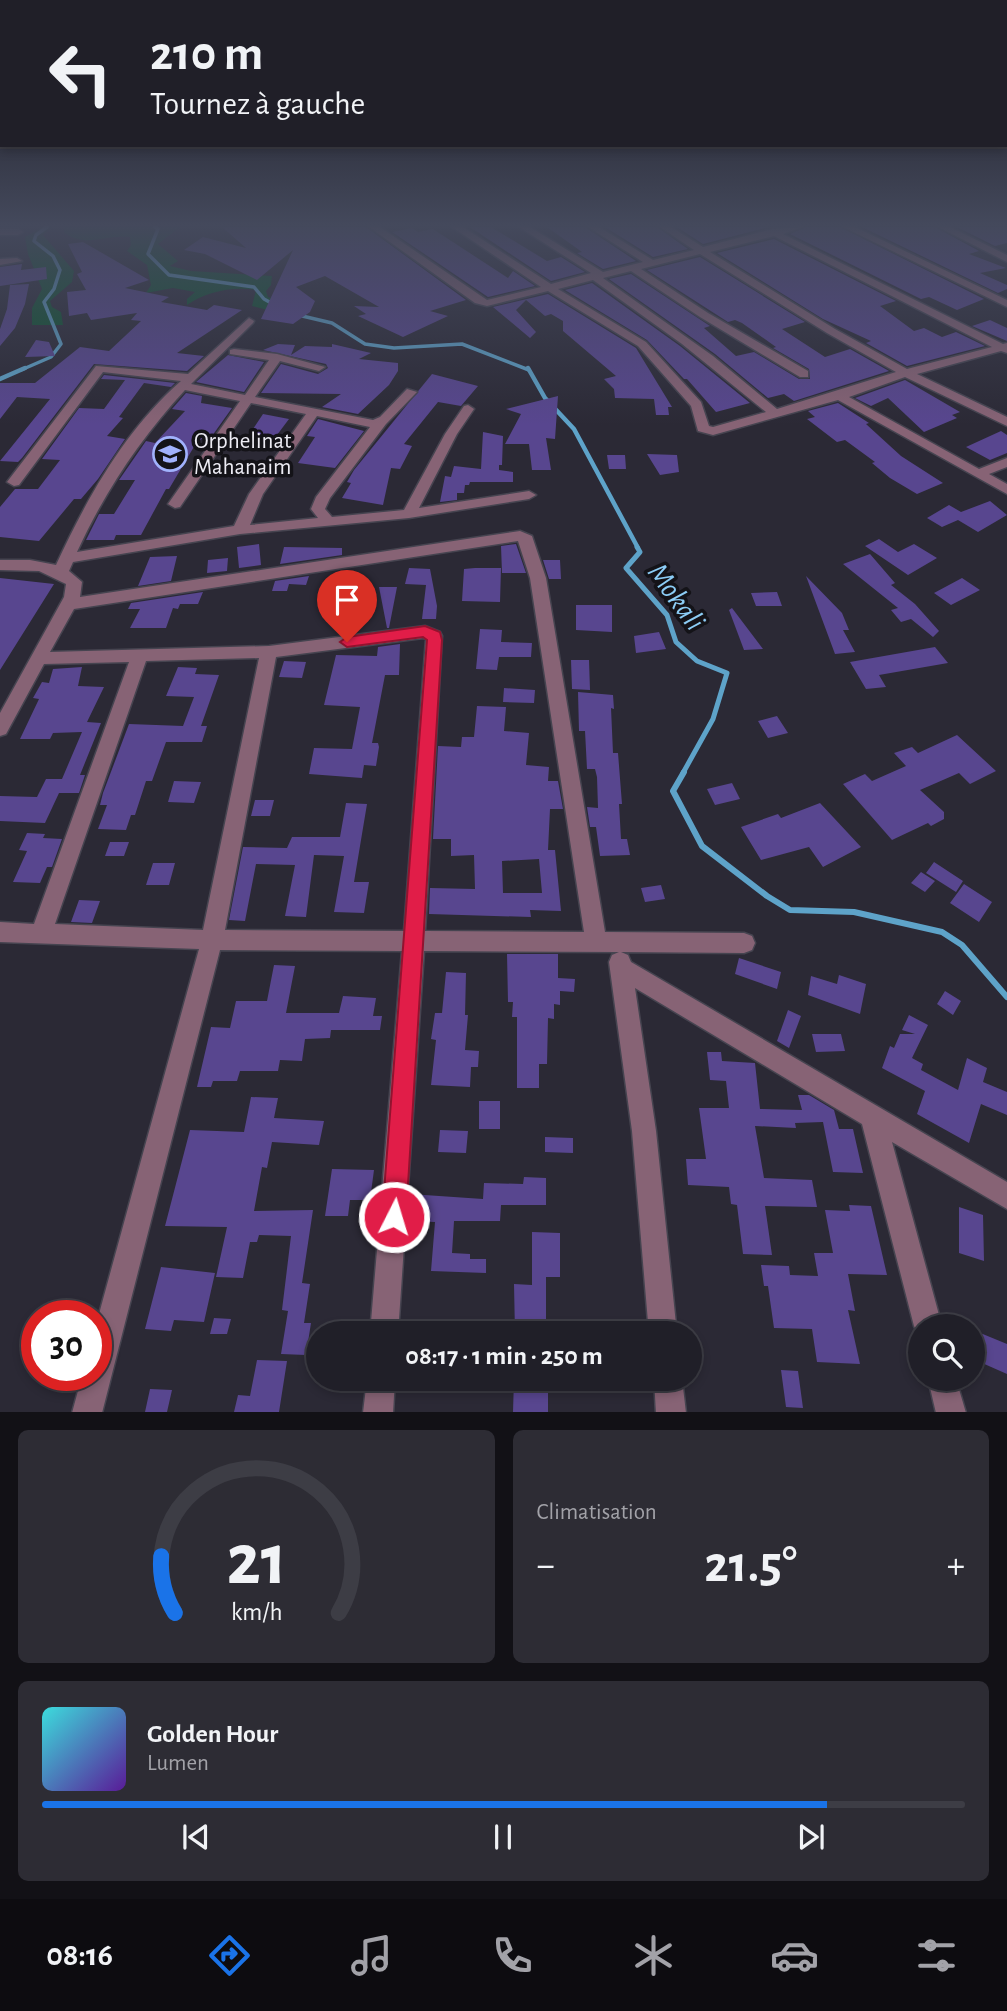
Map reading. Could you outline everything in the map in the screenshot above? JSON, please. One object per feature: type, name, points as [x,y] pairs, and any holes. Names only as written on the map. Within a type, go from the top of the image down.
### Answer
[{"type":"street","points":[[466,293],[479,302],[494,302],[526,293]]},
{"type":"street","points":[[557,293],[642,344],[697,405],[703,428],[707,431],[839,396],[906,373],[1005,348]]},
{"type":"street","points":[[621,293],[732,375],[775,414]]},
{"type":"street","points":[[671,293],[804,374]]},
{"type":"street","points":[[771,293],[906,373],[1007,422]]},
{"type":"street","points":[[895,293],[1005,348]]},
{"type":"street","points":[[984,293],[1007,304]]},
{"type":"street","points":[[64,564],[85,520],[119,461],[186,382],[249,321]]},
{"type":"street","points":[[234,352],[277,357],[319,367]]},
{"type":"street","points":[[175,504],[277,357]]},
{"type":"street","points":[[13,482],[100,368],[186,382],[373,424],[381,422]]},
{"type":"street","points":[[328,522],[318,509],[323,497],[381,422],[411,392]]},
{"type":"street","points":[[839,396],[1007,490]]},
{"type":"street","points":[[409,514],[451,434],[468,409]]},
{"type":"street","points":[[240,530],[256,494],[314,412]]},
{"type":"street","points":[[977,474],[1007,462]]},
{"type":"street","points":[[0,565],[64,564],[240,530],[409,514],[529,495]]},
{"type":"street","points":[[69,604],[520,536],[527,539],[538,578],[612,951],[644,1131],[662,1321]]},
{"type":"street","points":[[0,729],[72,597],[74,582],[64,564]]},
{"type":"street","points":[[38,658],[269,652],[425,632],[434,636],[385,1321]]},
{"type":"street","points":[[87,1412],[212,940],[269,652]]},
{"type":"street","points":[[41,933],[139,656]]},
{"type":"street","points":[[0,932],[212,940],[413,942],[612,951],[744,943]]},
{"type":"street","points":[[612,951],[1007,1196]]},
{"type":"street","points":[[872,1114],[925,1314]]},
{"type":"street","points":[[378,1412],[379,1391]]},
{"type":"street","points":[[669,1391],[671,1412]]},
{"type":"street","points":[[945,1391],[951,1412]]},
{"type":"green space","points":[[40,293],[59,293],[50,301],[52,307],[61,312],[63,325],[32,325],[32,308]]},
{"type":"green space","points":[[194,293],[214,293],[187,305],[187,299]]},
{"type":"green space","points":[[255,293],[267,293],[268,297],[284,302],[299,318],[252,306]]},
{"type":"building","points":[[9,293],[27,293],[15,328],[0,346],[0,329]]},
{"type":"building","points":[[67,293],[149,293],[169,297],[161,302],[207,310],[214,305],[242,310],[177,353],[204,356],[187,371],[94,364],[22,458],[18,462],[0,461],[50,399],[17,397],[0,419],[0,383],[35,383],[80,347],[109,351],[141,321],[131,320],[137,313],[91,320],[87,313],[69,316]]},
{"type":"building","points":[[273,293],[304,293],[315,301],[310,312],[293,324],[261,319]]},
{"type":"building","points":[[354,293],[456,293],[466,300],[430,311],[448,316],[403,337],[358,316],[366,314],[354,306],[379,307]]},
{"type":"building","points":[[482,293],[506,293],[488,297]]},
{"type":"building","points":[[570,293],[606,293],[680,346],[750,403],[716,412],[647,340]]},
{"type":"building","points":[[629,293],[660,293],[710,326],[704,328],[736,356],[754,352],[799,379],[810,379],[809,369],[773,348],[776,347],[742,323],[735,320],[728,322],[683,293],[758,293],[805,322],[782,329],[825,357],[850,349],[889,371],[794,401],[784,394],[768,398],[715,354]]},
{"type":"building","points":[[781,293],[880,293],[896,301],[880,306],[914,331],[924,328],[942,337],[956,332],[985,346],[907,366],[866,343],[871,341],[823,319]]},
{"type":"building","points":[[909,293],[972,293],[984,299],[957,310],[929,297],[921,299]]},
{"type":"building","points":[[548,294],[636,348],[672,407],[668,407],[669,415],[656,415],[654,399],[615,398],[614,389],[604,379],[616,376],[563,331],[563,321],[551,314],[545,316],[526,300],[516,310],[536,332],[530,338],[493,307]]},
{"type":"building","points":[[990,320],[1007,328],[1007,341],[972,326]]},
{"type":"building","points":[[36,340],[49,342],[55,356],[25,357]]},
{"type":"building","points":[[278,344],[295,345],[291,355],[305,346],[332,347],[332,344],[371,353],[359,359],[398,363],[398,371],[389,385],[358,414],[322,407],[341,394],[261,393],[281,364],[318,374],[328,368],[326,364],[263,350]]},
{"type":"building","points":[[228,355],[264,362],[244,392],[196,382]]},
{"type":"building","points":[[432,374],[478,386],[461,406],[438,402],[404,444],[412,446],[400,469],[391,468],[383,505],[342,498],[351,483],[347,482],[354,470]]},
{"type":"building","points":[[104,375],[175,383],[171,387],[144,383],[119,417],[123,418],[107,436],[125,439],[98,479],[81,499],[74,499],[39,541],[0,537],[0,507],[15,489],[38,489],[60,460],[42,459],[79,408],[104,409],[125,380],[101,379]]},
{"type":"building","points":[[905,380],[960,412],[952,415],[957,418],[924,432],[888,398],[871,406],[855,398]]},
{"type":"building","points":[[186,393],[202,396],[201,403],[232,408],[212,436],[206,435],[195,445],[169,489],[166,489],[141,535],[116,535],[114,540],[86,540],[99,514],[114,514],[135,480],[119,480],[146,441],[155,443],[185,411],[172,409]]},
{"type":"building","points":[[558,396],[555,439],[546,438],[551,470],[532,470],[529,444],[505,444],[521,414],[506,409]]},
{"type":"building","points":[[838,403],[869,423],[866,424],[901,456],[943,483],[917,494],[890,478],[872,463],[875,462],[845,440],[837,442],[807,419],[815,417],[808,411]]},
{"type":"building","points":[[263,414],[289,419],[268,447],[243,444]]},
{"type":"building","points":[[318,419],[364,431],[335,468],[298,463],[315,437],[307,436]]},
{"type":"building","points":[[1001,431],[1007,435],[1007,453],[990,460],[966,447]]},
{"type":"building","points":[[483,432],[503,436],[502,465],[499,465],[499,470],[513,472],[513,482],[470,482],[465,485],[464,493],[457,493],[457,500],[440,502],[445,476],[451,477],[454,466],[481,469]]},
{"type":"building","points":[[647,454],[677,455],[679,472],[660,475]]},
{"type":"building","points":[[607,455],[625,455],[626,469],[609,469]]},
{"type":"building","points":[[990,501],[1007,515],[978,532],[958,520],[942,527],[927,518],[949,505],[961,512]]},
{"type":"building","points":[[879,539],[898,552],[914,544],[937,558],[908,575],[865,546]]},
{"type":"building","points":[[259,544],[261,565],[239,568],[237,547]]},
{"type":"building","points":[[516,544],[526,573],[502,573],[501,546]]},
{"type":"building","points":[[284,547],[342,548],[342,555],[280,564]]},
{"type":"building","points":[[870,554],[895,583],[891,585],[915,604],[939,631],[933,637],[911,619],[901,622],[891,610],[898,608],[843,564]]},
{"type":"building","points":[[177,556],[171,581],[138,586],[150,557]]},
{"type":"building","points":[[228,558],[227,571],[207,573],[208,560]]},
{"type":"building","points":[[543,560],[560,560],[561,579],[549,579]]},
{"type":"building","points":[[409,568],[430,569],[437,606],[436,619],[422,619],[426,585],[405,584]]},
{"type":"building","points":[[501,568],[500,602],[462,601],[464,569]]},
{"type":"building","points":[[309,576],[306,585],[289,584],[287,591],[272,591],[275,581]]},
{"type":"building","points":[[806,576],[842,613],[849,630],[843,630],[855,652],[835,654]]},
{"type":"building","points":[[0,578],[54,584],[0,670]]},
{"type":"building","points":[[962,578],[980,590],[951,605],[934,593]]},
{"type":"building","points":[[379,587],[397,587],[389,628],[387,628]]},
{"type":"building","points":[[203,592],[198,604],[180,604],[178,609],[173,608],[166,628],[130,628],[140,609],[128,609],[131,603]]},
{"type":"building","points":[[777,592],[782,606],[756,606],[751,593]]},
{"type":"building","points":[[576,605],[612,605],[612,632],[576,630]]},
{"type":"building","points":[[732,608],[763,649],[744,650],[729,610]]},
{"type":"building","points":[[480,629],[502,630],[501,642],[532,643],[531,657],[499,657],[497,670],[476,669]]},
{"type":"building","points":[[659,632],[666,649],[636,653],[634,636]]},
{"type":"building","points":[[400,644],[399,675],[385,675],[372,743],[378,743],[379,747],[376,766],[364,765],[362,778],[309,774],[314,748],[352,749],[360,707],[324,705],[336,655],[377,656],[378,647]]},
{"type":"building","points":[[935,647],[948,663],[879,675],[886,687],[866,689],[850,662]]},
{"type":"building","points":[[571,660],[589,660],[590,690],[572,689]]},
{"type":"building","points":[[284,661],[306,662],[302,678],[279,677]]},
{"type":"building","points":[[82,667],[78,686],[104,687],[87,722],[101,723],[80,775],[85,775],[79,793],[59,793],[45,823],[0,821],[0,796],[37,797],[46,779],[62,779],[82,732],[53,733],[50,739],[20,739],[39,699],[33,698],[42,682],[49,683],[53,669]]},
{"type":"building","points":[[178,667],[197,668],[195,674],[219,675],[201,726],[207,726],[202,742],[166,742],[152,781],[146,781],[135,815],[131,815],[126,830],[98,829],[107,805],[100,805],[103,793],[129,724],[183,726],[194,697],[166,696]]},
{"type":"building","points":[[504,688],[535,690],[534,703],[503,702]]},
{"type":"building","points":[[578,692],[613,695],[613,753],[618,753],[622,804],[619,804],[621,839],[627,839],[630,855],[600,856],[596,827],[590,827],[587,807],[598,808],[597,777],[595,769],[587,769],[585,731],[579,731]]},
{"type":"building","points":[[477,706],[506,707],[504,731],[529,733],[526,765],[549,767],[548,781],[558,781],[563,809],[550,809],[548,850],[555,850],[561,911],[530,910],[531,917],[429,914],[430,888],[475,889],[474,855],[451,856],[451,839],[433,839],[438,746],[461,747],[462,737],[474,737]],"holes":[[[539,859],[542,893],[503,893],[502,861]]]},
{"type":"building","points":[[777,716],[788,733],[768,738],[758,721]]},
{"type":"building","points":[[957,735],[996,771],[970,784],[959,773],[920,790],[944,812],[944,819],[931,826],[928,823],[892,840],[843,784],[865,774],[872,781],[906,766],[894,753],[912,747],[918,753]]},
{"type":"building","points":[[174,781],[201,782],[194,803],[168,802]]},
{"type":"building","points":[[732,783],[740,799],[715,805],[707,789]]},
{"type":"building","points":[[255,800],[274,800],[270,816],[251,816]]},
{"type":"building","points":[[346,803],[367,804],[354,882],[369,882],[364,913],[334,912],[344,856],[314,855],[306,917],[285,916],[295,865],[256,864],[245,921],[229,920],[243,847],[287,848],[292,837],[340,837]]},
{"type":"building","points":[[820,803],[861,847],[823,867],[809,847],[761,860],[741,827],[778,814],[781,818]]},
{"type":"building","points":[[27,833],[45,834],[43,838],[62,839],[52,867],[47,867],[40,883],[13,882],[27,851],[19,850]]},
{"type":"building","points":[[110,842],[129,842],[124,856],[105,856]]},
{"type":"building","points":[[934,862],[963,881],[956,892],[926,873]]},
{"type":"building","points":[[153,863],[175,863],[169,885],[146,885]]},
{"type":"building","points":[[921,872],[935,881],[925,892],[911,883]]},
{"type":"building","points":[[964,884],[992,902],[979,922],[950,903]]},
{"type":"building","points":[[661,885],[665,899],[645,902],[641,888]]},
{"type":"building","points":[[79,900],[100,901],[92,923],[71,922]]},
{"type":"building","points":[[507,954],[558,954],[558,978],[575,979],[574,992],[560,991],[560,1005],[554,1004],[554,1019],[548,1018],[547,1064],[539,1064],[539,1088],[517,1088],[517,1017],[512,1017],[513,1002],[508,1002]]},
{"type":"building","points":[[739,958],[781,972],[777,989],[735,974]]},
{"type":"building","points":[[274,965],[295,966],[286,1013],[339,1013],[343,996],[376,998],[373,1016],[382,1016],[380,1030],[331,1030],[330,1038],[305,1039],[302,1061],[280,1060],[278,1071],[240,1071],[237,1081],[213,1081],[211,1087],[197,1087],[211,1027],[230,1028],[236,1001],[267,1001]]},
{"type":"building","points":[[446,972],[466,973],[465,1015],[468,1015],[465,1050],[479,1051],[478,1067],[471,1067],[470,1087],[431,1085],[436,1040],[431,1039],[435,1013],[442,1013]]},
{"type":"building","points":[[839,975],[866,984],[860,1014],[808,995],[811,976],[837,984]]},
{"type":"building","points":[[945,991],[961,1001],[953,1015],[937,1004]]},
{"type":"building","points":[[788,1010],[801,1016],[789,1048],[777,1041]]},
{"type":"building","points":[[909,1015],[928,1025],[912,1058],[923,1064],[921,1070],[958,1090],[967,1058],[987,1068],[983,1082],[1007,1092],[1007,1115],[981,1104],[969,1143],[917,1114],[925,1091],[882,1068],[890,1046],[894,1048],[900,1034],[915,1034],[902,1030]]},
{"type":"building","points":[[812,1034],[841,1034],[845,1051],[816,1052]]},
{"type":"building","points":[[707,1052],[721,1052],[722,1061],[755,1063],[760,1109],[802,1110],[798,1095],[809,1095],[834,1110],[839,1129],[853,1129],[863,1173],[833,1172],[823,1122],[795,1123],[796,1128],[755,1126],[764,1178],[812,1180],[817,1207],[765,1206],[772,1255],[743,1254],[737,1205],[731,1204],[729,1187],[688,1185],[686,1159],[706,1159],[699,1108],[729,1108],[726,1081],[710,1080]]},
{"type":"building","points":[[251,1097],[278,1098],[274,1118],[324,1121],[319,1145],[272,1142],[267,1168],[262,1167],[254,1211],[313,1210],[302,1283],[310,1284],[304,1323],[306,1355],[281,1354],[288,1311],[282,1310],[291,1236],[259,1235],[257,1242],[250,1242],[243,1278],[216,1277],[227,1227],[165,1226],[190,1130],[244,1132]]},
{"type":"building","points":[[479,1101],[500,1101],[500,1129],[479,1129]]},
{"type":"building","points":[[440,1130],[468,1131],[466,1153],[438,1152]]},
{"type":"building","points":[[545,1137],[573,1138],[573,1153],[545,1152]]},
{"type":"building","points":[[332,1169],[374,1170],[370,1200],[350,1200],[348,1216],[325,1216]]},
{"type":"building","points":[[524,1177],[546,1178],[546,1205],[501,1205],[500,1221],[454,1221],[452,1253],[470,1254],[470,1259],[486,1259],[486,1273],[431,1271],[435,1222],[408,1221],[410,1194],[483,1199],[484,1183],[523,1184]]},
{"type":"building","points":[[849,1205],[871,1206],[887,1275],[848,1274],[855,1311],[848,1310],[860,1364],[817,1362],[812,1329],[774,1328],[768,1286],[764,1286],[761,1265],[789,1266],[790,1275],[818,1276],[814,1253],[833,1253],[825,1210],[850,1211]]},
{"type":"building","points":[[959,1207],[983,1215],[984,1261],[959,1253]]},
{"type":"building","points":[[532,1232],[560,1233],[560,1277],[546,1277],[546,1320],[515,1321],[514,1284],[532,1285]]},
{"type":"building","points":[[161,1267],[215,1273],[204,1322],[174,1320],[171,1331],[145,1329]]},
{"type":"building","points":[[214,1318],[231,1319],[227,1334],[210,1334]]},
{"type":"building","points":[[985,1335],[1007,1344],[1007,1374],[985,1364]]},
{"type":"building","points":[[257,1360],[287,1361],[279,1412],[234,1412],[238,1395],[250,1396]]},
{"type":"building","points":[[781,1370],[798,1371],[803,1408],[786,1407]]},
{"type":"building","points":[[150,1389],[172,1390],[167,1412],[145,1412]]},
{"type":"building","points":[[514,1391],[548,1391],[548,1412],[513,1412]]},
{"type":"waterway","points":[[21,370],[51,357],[61,344],[44,302],[51,293]]},
{"type":"waterway","name":"Mokali","points":[[259,293],[273,304]]},
{"type":"waterway","name":"Mokali","points":[[298,315],[332,323],[365,344],[394,348],[462,344],[529,370]]},
{"type":"waterway","points":[[0,379],[25,368]]},
{"type":"waterway","name":"Mokali","points":[[528,368],[545,398],[574,429],[638,548]]},
{"type":"waterway","name":"Mokali","points":[[637,547],[640,552],[626,568],[667,615],[676,642],[697,661],[727,673],[713,719],[683,773]]},
{"type":"waterway","name":"Mokali","points":[[684,772],[673,791],[702,846],[767,896],[790,910],[854,912],[942,932],[962,945],[1007,997]]},
{"type":"place","name":"Orphelinat Mahanaim","points":[[170,454]]},
{"type":"route","points":[[347,642],[425,632],[430,632],[435,640],[394,1217]]}]
